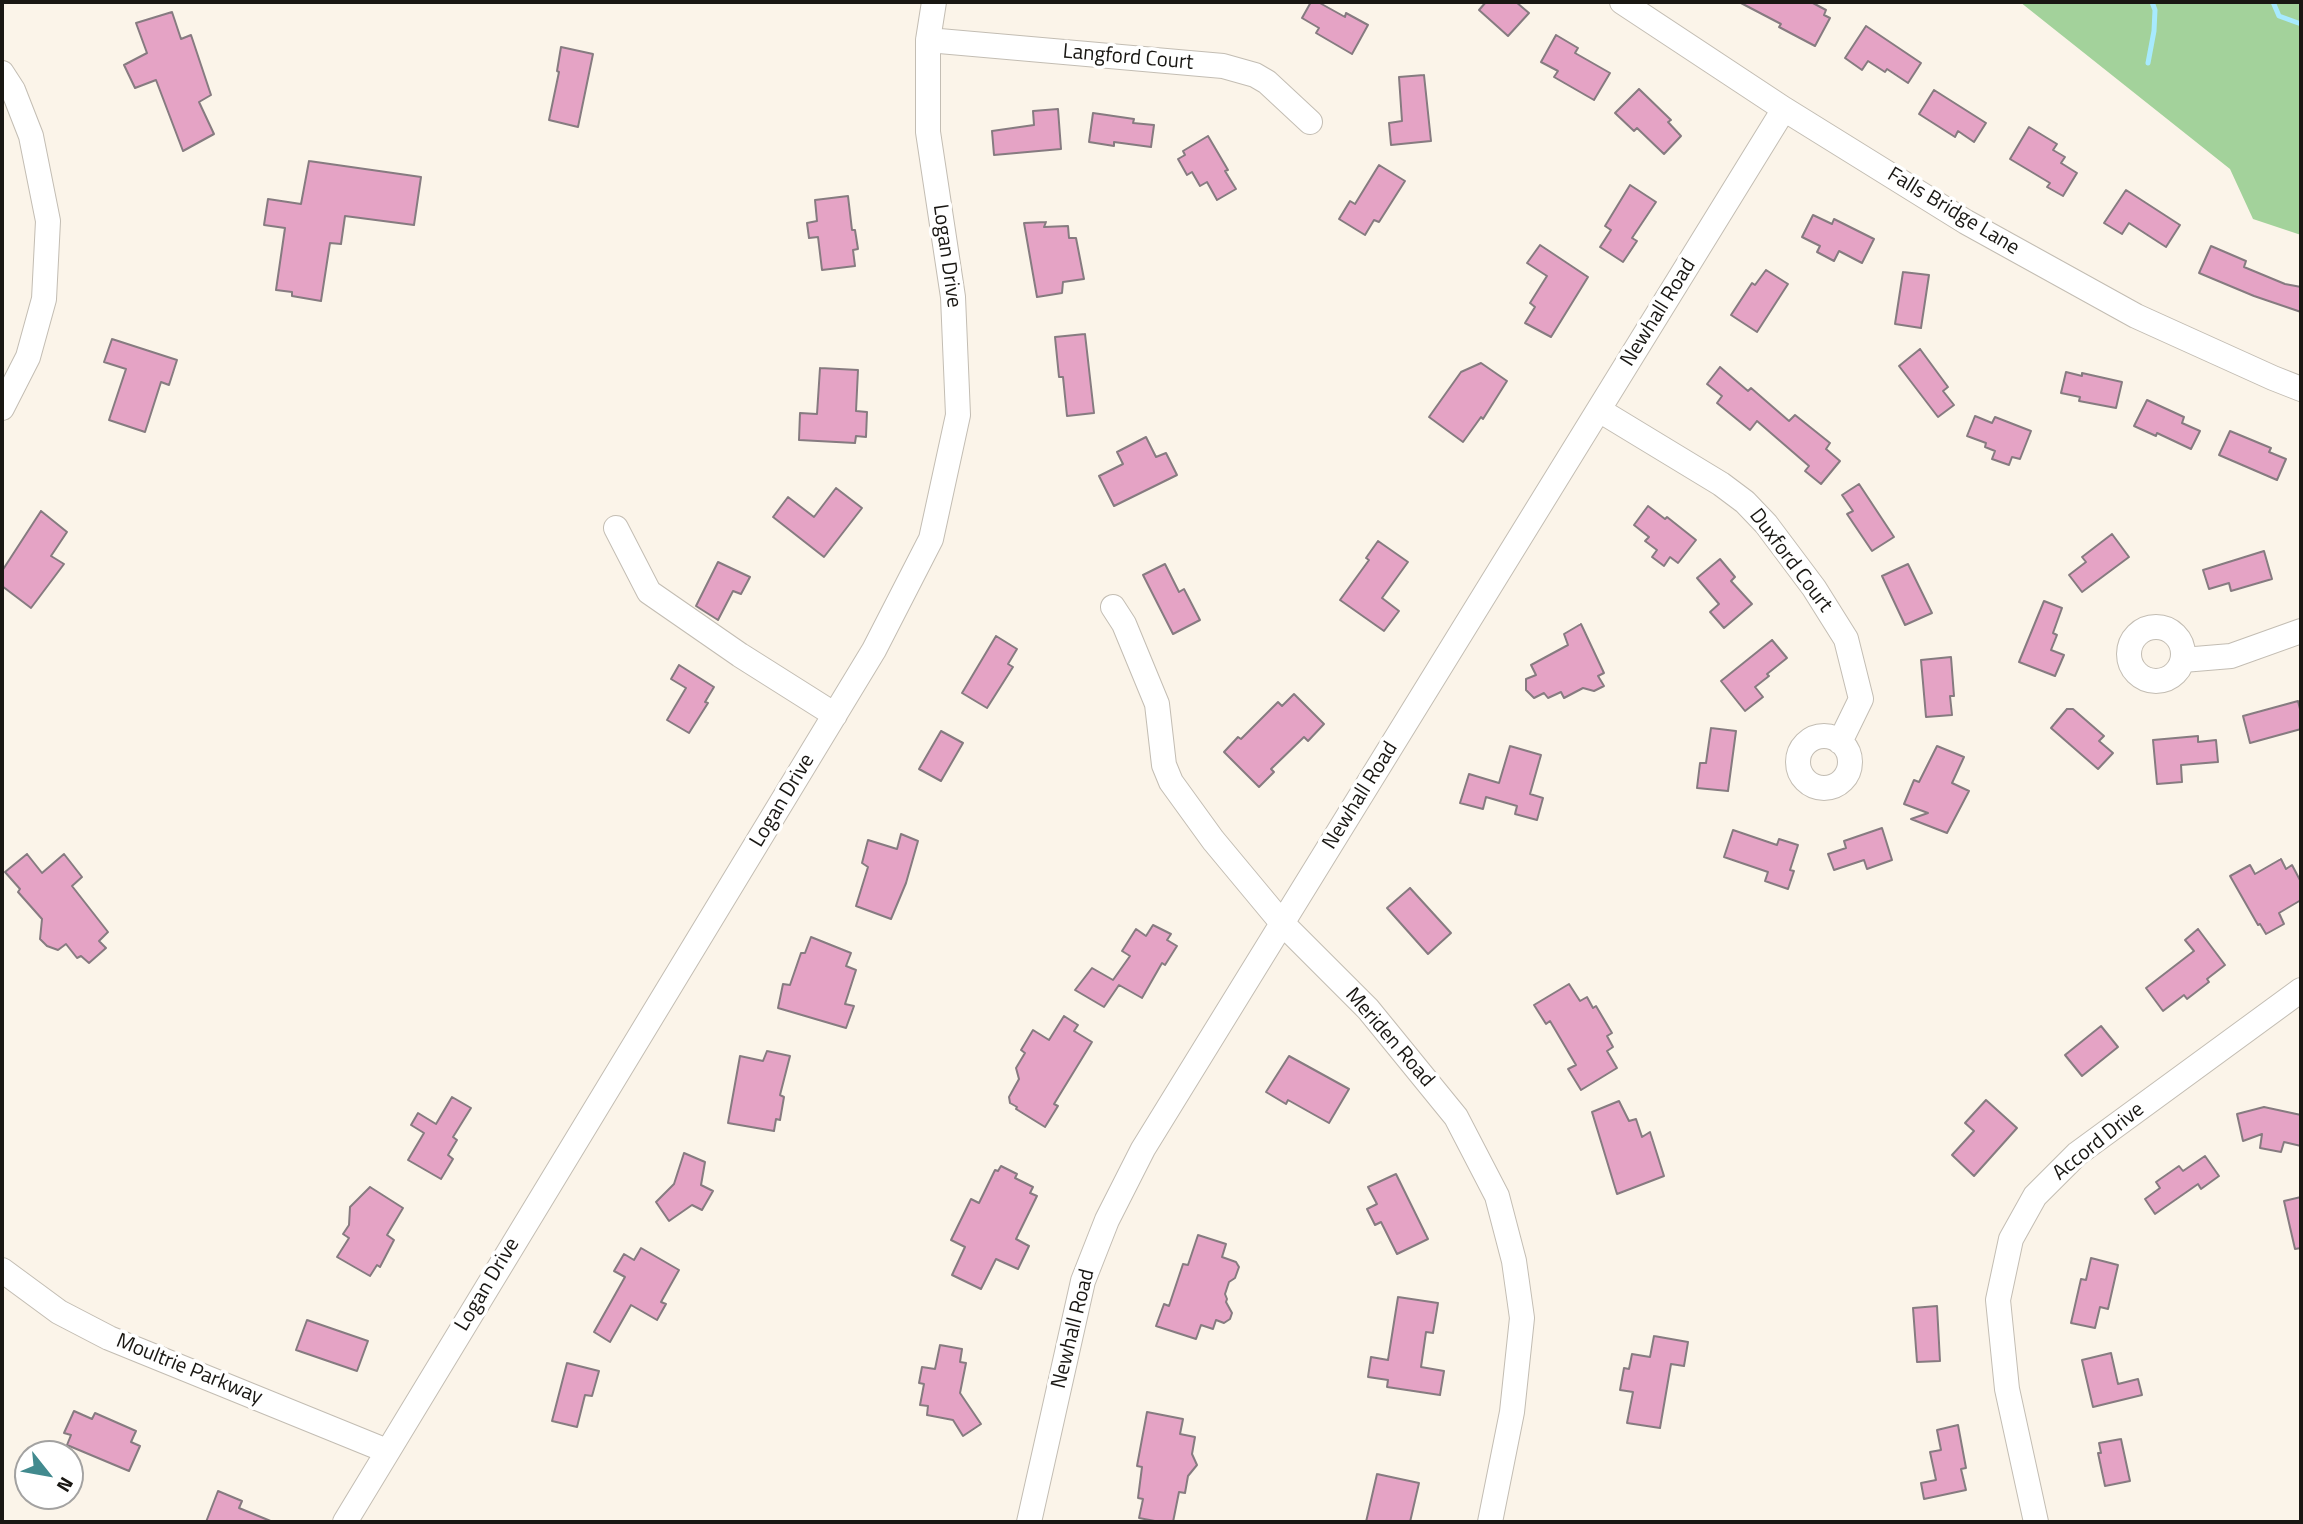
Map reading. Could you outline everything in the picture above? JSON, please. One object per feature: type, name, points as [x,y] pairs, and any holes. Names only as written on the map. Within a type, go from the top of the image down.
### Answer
[{"type":"street","name":"Logan Drive","points":[[345,1522],[874,650],[931,539],[958,415],[953,297],[928,132],[928,40],[934,2]]},
{"type":"street","name":"Falls Bridge Lane","points":[[1622,2],[1784,109],[1966,222],[2125,310],[2273,379],[2301,388]]},
{"type":"street","name":"Langford Court","points":[[928,40],[1223,66],[1255,75],[1267,82],[1310,122]]},
{"type":"street","points":[[2,72],[13,90],[31,136],[48,220],[44,299],[27,357],[2,408]]},
{"type":"street","name":"Newhall Road","points":[[1029,1522],[1083,1281],[1107,1220],[1143,1149],[1784,109]]},
{"type":"street","name":"Duxford Court","points":[[1599,410],[1721,484],[1745,502],[1766,524],[1814,588],[1846,639],[1861,699],[1840,742]]},
{"type":"street","points":[[616,528],[649,592],[740,655],[835,715]]},
{"type":"street","name":"Meriden Road","points":[[1113,607],[1125,624],[1157,704],[1164,765],[1171,782],[1213,840],[1282,923],[1368,1009],[1456,1117],[1497,1196],[1514,1261],[1522,1318],[1512,1412],[1490,1522]]},
{"type":"street","points":[[2183,660],[2231,656],[2301,631]]},
{"type":"street","name":"Accord Drive","points":[[2036,1522],[2007,1389],[1998,1300],[2011,1239],[2035,1196],[2077,1154],[2301,990]]},
{"type":"street","name":"Moultrie Parkway","points":[[2,1270],[59,1312],[109,1338],[387,1451]]},
{"type":"green space","points":[[2020,2],[2301,2],[2301,235],[2253,219],[2230,169]]},
{"type":"building","points":[[1311,2],[1318,2],[1345,17],[1346,13],[1368,25],[1352,54],[1316,33],[1319,28],[1302,18]]},
{"type":"building","points":[[1486,2],[1516,2],[1529,13],[1508,36],[1479,10]]},
{"type":"building","points":[[1739,2],[1811,2],[1826,10],[1824,15],[1830,18],[1815,46]]},
{"type":"building","points":[[172,12],[181,39],[191,35],[211,95],[199,102],[214,134],[183,151],[156,80],[135,88],[124,65],[147,53],[136,23]]},
{"type":"building","points":[[1866,26],[1921,63],[1908,83],[1887,69],[1885,72],[1868,61],[1862,70],[1845,58]]},
{"type":"building","points":[[1556,35],[1578,48],[1575,53],[1610,73],[1594,100],[1554,77],[1558,71],[1541,62]]},
{"type":"building","points":[[561,47],[593,54],[578,127],[549,120]]},
{"type":"building","points":[[1424,75],[1431,141],[1391,145],[1389,123],[1402,121],[1399,77]]},
{"type":"building","points":[[1639,89],[1671,120],[1668,122],[1681,136],[1664,154],[1637,128],[1634,131],[1615,113]]},
{"type":"building","points":[[1934,90],[1986,123],[1974,142],[1958,131],[1955,137],[1919,114]]},
{"type":"building","points":[[1058,109],[1061,149],[994,155],[992,131],[1034,125],[1033,111]]},
{"type":"building","points":[[1093,113],[1154,125],[1151,147],[1089,142]]},
{"type":"building","points":[[2029,127],[2057,144],[2053,150],[2065,157],[2061,163],[2077,173],[2063,196],[2047,187],[2050,183],[2010,159]]},
{"type":"building","points":[[1208,136],[1236,189],[1217,200],[1207,182],[1200,186],[1192,172],[1187,175],[1178,159],[1185,155],[1183,151]]},
{"type":"building","points":[[309,161],[421,177],[414,225],[345,216],[341,244],[330,243],[321,301],[276,290],[285,228],[264,225],[268,199],[301,204]]},
{"type":"building","points":[[1379,165],[1405,181],[1379,222],[1374,220],[1365,235],[1339,219],[1350,201],[1355,204]]},
{"type":"building","points":[[1630,185],[1656,202],[1632,238],[1637,241],[1623,262],[1600,247],[1611,230],[1605,226]]},
{"type":"building","points":[[2126,190],[2180,225],[2166,247],[2129,223],[2122,234],[2104,223]]},
{"type":"building","points":[[848,196],[852,230],[855,230],[858,249],[853,250],[855,266],[822,270],[818,237],[809,238],[807,223],[817,221],[815,200]]},
{"type":"building","points":[[1813,215],[1832,224],[1834,219],[1874,239],[1862,263],[1839,251],[1834,261],[1817,252],[1820,246],[1802,237]]},
{"type":"building","points":[[1046,222],[1044,227],[1068,226],[1069,238],[1076,238],[1084,279],[1063,282],[1062,293],[1037,297],[1024,223]]},
{"type":"building","points":[[1540,245],[1588,277],[1551,337],[1525,323],[1535,307],[1530,303],[1547,276],[1527,263]]},
{"type":"building","points":[[2211,246],[2246,261],[2244,267],[2285,284],[2301,287],[2301,312],[2199,273]]},
{"type":"building","points":[[1766,270],[1788,284],[1757,332],[1731,315],[1752,283],[1755,285]]},
{"type":"building","points":[[1903,272],[1929,275],[1921,328],[1895,324]]},
{"type":"building","points":[[1085,334],[1094,413],[1067,416],[1055,337]]},
{"type":"building","points":[[112,339],[177,360],[169,385],[161,382],[145,432],[109,420],[126,369],[104,362]]},
{"type":"building","points":[[1920,349],[1948,387],[1943,391],[1954,405],[1938,417],[1899,366]]},
{"type":"building","points":[[1481,363],[1507,381],[1483,419],[1481,417],[1463,442],[1429,417],[1461,372]]},
{"type":"building","points":[[1720,367],[1748,391],[1751,388],[1789,421],[1795,415],[1830,443],[1826,449],[1840,461],[1821,484],[1805,471],[1809,466],[1757,421],[1750,430],[1717,403],[1722,396],[1707,384]]},
{"type":"building","points":[[820,368],[858,370],[856,411],[867,412],[866,437],[856,436],[855,443],[799,440],[800,413],[817,414]]},
{"type":"building","points":[[2066,372],[2122,382],[2116,408],[2079,401],[2080,397],[2061,393]]},
{"type":"building","points":[[2147,400],[2184,417],[2182,423],[2200,431],[2191,449],[2157,433],[2156,436],[2134,426]]},
{"type":"building","points":[[1975,416],[1992,423],[1995,417],[2031,431],[2020,459],[2012,457],[2009,465],[1992,459],[1995,451],[1985,447],[1986,443],[1967,436]]},
{"type":"building","points":[[2230,431],[2271,448],[2269,452],[2286,459],[2277,480],[2219,455]]},
{"type":"building","points":[[1146,437],[1156,457],[1166,453],[1177,475],[1114,506],[1099,476],[1123,464],[1117,452]]},
{"type":"building","points":[[1859,484],[1894,537],[1872,551],[1847,514],[1853,511],[1842,495]]},
{"type":"building","points":[[836,488],[862,508],[824,557],[773,517],[788,497],[814,517]]},
{"type":"building","points":[[1648,506],[1696,540],[1678,563],[1670,557],[1664,566],[1652,557],[1657,550],[1645,541],[1649,537],[1634,525]]},
{"type":"building","points":[[41,511],[67,532],[51,556],[64,564],[31,608],[2,586],[2,571]]},
{"type":"building","points":[[2112,534],[2129,557],[2082,592],[2069,575],[2086,562],[2082,557]]},
{"type":"building","points":[[1378,541],[1408,562],[1382,598],[1399,611],[1384,631],[1340,600],[1369,560],[1366,558]]},
{"type":"building","points":[[2264,551],[2272,579],[2231,591],[2229,583],[2209,589],[2203,570]]},
{"type":"building","points":[[1720,559],[1735,577],[1731,581],[1752,604],[1724,628],[1710,612],[1719,604],[1697,578]]},
{"type":"building","points":[[718,562],[750,577],[741,594],[733,591],[718,620],[696,606]]},
{"type":"building","points":[[1165,564],[1179,592],[1184,589],[1200,620],[1173,634],[1143,575]]},
{"type":"building","points":[[1908,564],[1932,613],[1905,625],[1882,576]]},
{"type":"building","points":[[2044,601],[2062,608],[2053,633],[2057,635],[2051,650],[2064,655],[2055,676],[2019,662]]},
{"type":"building","points":[[1581,624],[1604,673],[1598,676],[1604,686],[1594,691],[1583,688],[1564,698],[1561,692],[1548,698],[1544,693],[1534,698],[1526,690],[1526,679],[1536,675],[1531,665],[1568,645],[1564,634]]},
{"type":"building","points":[[996,636],[1017,649],[1008,664],[1013,667],[987,708],[962,693]]},
{"type":"building","points":[[1772,640],[1787,658],[1755,687],[1763,697],[1745,711],[1721,681]]},
{"type":"building","points":[[1951,657],[1954,696],[1950,696],[1952,715],[1926,717],[1921,660]]},
{"type":"building","points":[[679,665],[714,687],[705,702],[708,703],[689,733],[667,720],[686,688],[671,679]]},
{"type":"building","points":[[1294,694],[1324,724],[1308,741],[1304,737],[1271,769],[1274,772],[1259,787],[1224,752],[1278,702],[1282,706]]},
{"type":"building","points":[[2298,701],[2301,729],[2250,743],[2243,716]]},
{"type":"building","points":[[2067,709],[2073,709],[2104,736],[2099,741],[2113,753],[2098,769],[2051,728]]},
{"type":"building","points":[[1711,728],[1736,731],[1728,791],[1697,788],[1700,763],[1706,763]]},
{"type":"building","points":[[941,731],[963,743],[941,781],[919,769]]},
{"type":"building","points":[[2198,736],[2198,742],[2216,740],[2218,762],[2181,765],[2182,782],[2157,784],[2153,740]]},
{"type":"building","points":[[1510,746],[1541,755],[1530,794],[1543,798],[1537,820],[1515,814],[1517,806],[1486,797],[1483,809],[1460,803],[1469,774],[1499,783]]},
{"type":"building","points":[[1937,746],[1964,757],[1952,783],[1969,791],[1947,833],[1911,819],[1928,813],[1904,804],[1914,780],[1919,782]]},
{"type":"building","points":[[1882,828],[1892,860],[1867,869],[1864,860],[1834,870],[1828,854],[1846,848],[1844,841]]},
{"type":"building","points":[[1733,830],[1777,845],[1779,839],[1798,845],[1790,870],[1794,871],[1788,889],[1765,881],[1768,872],[1724,857]]},
{"type":"building","points":[[901,834],[918,841],[906,883],[891,919],[856,906],[868,867],[862,863],[868,840],[897,849]]},
{"type":"building","points":[[27,854],[42,873],[64,854],[82,877],[72,886],[108,932],[99,941],[106,948],[89,963],[81,956],[77,958],[66,944],[58,950],[47,946],[40,939],[42,919],[18,892],[20,889],[5,872]]},
{"type":"building","points":[[2281,859],[2286,869],[2292,865],[2301,882],[2301,900],[2279,913],[2284,924],[2266,934],[2230,876],[2250,865],[2255,874]]},
{"type":"building","points":[[1410,888],[1451,933],[1428,954],[1387,908]]},
{"type":"building","points":[[1153,925],[1171,934],[1167,940],[1177,946],[1165,965],[1162,963],[1142,998],[1119,985],[1104,1007],[1075,990],[1092,968],[1113,980],[1130,956],[1122,951],[1136,929],[1146,936]]},
{"type":"building","points":[[2198,929],[2225,965],[2187,999],[2184,995],[2163,1011],[2146,988],[2194,951],[2185,940]]},
{"type":"building","points":[[811,937],[851,953],[846,966],[856,970],[845,1004],[854,1006],[846,1028],[778,1008],[783,984],[790,985],[801,953],[805,953]]},
{"type":"building","points":[[1569,984],[1580,1001],[1587,997],[1593,1008],[1596,1006],[1612,1033],[1607,1036],[1613,1047],[1607,1051],[1617,1068],[1581,1090],[1568,1069],[1576,1065],[1550,1021],[1546,1024],[1534,1005]]},
{"type":"building","points":[[1064,1016],[1078,1025],[1074,1031],[1092,1042],[1054,1104],[1058,1106],[1045,1127],[1016,1109],[1017,1107],[1010,1103],[1009,1097],[1019,1079],[1016,1068],[1025,1053],[1021,1050],[1033,1030],[1049,1040]]},
{"type":"building","points":[[2101,1026],[2118,1047],[2082,1076],[2065,1055]]},
{"type":"building","points":[[767,1051],[790,1056],[780,1095],[784,1097],[780,1120],[776,1119],[774,1131],[728,1123],[740,1056],[763,1061]]},
{"type":"building","points":[[1289,1056],[1349,1089],[1329,1123],[1288,1100],[1286,1104],[1266,1092]]},
{"type":"building","points":[[452,1097],[471,1108],[453,1137],[457,1140],[448,1155],[453,1159],[441,1179],[408,1160],[424,1133],[411,1125],[418,1113],[436,1124]]},
{"type":"building","points":[[1986,1100],[2017,1128],[1974,1176],[1952,1155],[1974,1131],[1965,1123]]},
{"type":"building","points":[[1619,1101],[1629,1121],[1636,1119],[1642,1137],[1650,1132],[1664,1176],[1617,1194],[1592,1112]]},
{"type":"building","points":[[2264,1107],[2301,1115],[2301,1146],[2284,1142],[2281,1152],[2260,1148],[2262,1134],[2243,1141],[2237,1114]]},
{"type":"building","points":[[684,1153],[705,1162],[701,1185],[713,1191],[702,1210],[692,1205],[669,1221],[656,1202],[674,1184]]},
{"type":"building","points":[[2205,1156],[2219,1176],[2201,1189],[2198,1184],[2155,1214],[2145,1199],[2160,1188],[2156,1182],[2179,1166],[2183,1171]]},
{"type":"building","points":[[1001,1166],[1017,1174],[1015,1178],[1033,1187],[1030,1193],[1037,1196],[1016,1239],[1029,1246],[1018,1269],[996,1259],[981,1289],[952,1275],[965,1247],[951,1240],[971,1199],[979,1203],[995,1170],[998,1171]]},
{"type":"building","points":[[1396,1174],[1428,1239],[1397,1254],[1381,1222],[1375,1225],[1367,1209],[1377,1204],[1368,1187]]},
{"type":"building","points":[[370,1187],[403,1208],[387,1235],[394,1240],[380,1267],[377,1265],[370,1276],[337,1257],[349,1238],[343,1234],[349,1225],[350,1207]]},
{"type":"building","points":[[2301,1197],[2301,1248],[2295,1249],[2284,1201]]},
{"type":"building","points":[[1198,1235],[1226,1244],[1222,1257],[1236,1262],[1239,1267],[1225,1294],[1232,1313],[1230,1319],[1224,1323],[1216,1320],[1213,1329],[1201,1325],[1196,1339],[1156,1326],[1164,1304],[1169,1306],[1183,1264],[1188,1265]]},
{"type":"building","points":[[641,1248],[679,1270],[661,1302],[666,1304],[657,1320],[631,1305],[610,1342],[594,1332],[625,1277],[614,1271],[624,1254],[634,1260]]},
{"type":"building","points":[[2091,1258],[2118,1265],[2108,1309],[2100,1307],[2095,1328],[2071,1323],[2081,1279],[2086,1280]]},
{"type":"building","points":[[1398,1297],[1438,1303],[1433,1333],[1426,1332],[1421,1367],[1444,1371],[1440,1395],[1387,1387],[1388,1380],[1368,1377],[1371,1357],[1388,1360]]},
{"type":"building","points":[[1937,1306],[1940,1361],[1917,1362],[1913,1308]]},
{"type":"building","points":[[307,1320],[368,1341],[357,1371],[296,1350]]},
{"type":"building","points":[[1654,1336],[1688,1342],[1684,1366],[1671,1364],[1660,1428],[1627,1423],[1633,1392],[1620,1390],[1624,1368],[1629,1369],[1632,1354],[1650,1357]]},
{"type":"building","points":[[940,1345],[962,1349],[960,1362],[966,1363],[960,1393],[981,1424],[963,1436],[953,1420],[927,1415],[928,1406],[920,1405],[924,1384],[919,1383],[922,1367],[935,1369]]},
{"type":"building","points":[[2111,1353],[2118,1384],[2138,1379],[2142,1395],[2093,1407],[2082,1360]]},
{"type":"building","points":[[567,1363],[599,1371],[592,1396],[585,1395],[577,1427],[552,1421]]},
{"type":"building","points":[[74,1411],[92,1419],[95,1413],[136,1431],[131,1442],[140,1446],[129,1471],[84,1452],[84,1440],[69,1440],[71,1435],[64,1433]]},
{"type":"building","points":[[1147,1412],[1183,1419],[1180,1434],[1195,1437],[1192,1454],[1197,1465],[1188,1476],[1185,1493],[1179,1492],[1173,1522],[1139,1518],[1143,1499],[1138,1498],[1142,1467],[1137,1466]]},
{"type":"building","points":[[1958,1425],[1966,1468],[1961,1469],[1966,1490],[1924,1499],[1921,1483],[1936,1480],[1930,1452],[1941,1450],[1937,1430]]},
{"type":"building","points":[[2121,1439],[2130,1481],[2105,1486],[2098,1453],[2101,1453],[2099,1443]]},
{"type":"building","points":[[1377,1474],[1419,1483],[1410,1522],[1366,1522]]},
{"type":"building","points":[[218,1491],[242,1501],[239,1508],[273,1522],[206,1522]]},
{"type":"waterway","points":[[2148,63],[2154,31],[2155,10],[2152,2]]},
{"type":"waterway","points":[[2273,2],[2279,16],[2301,24]]}]
